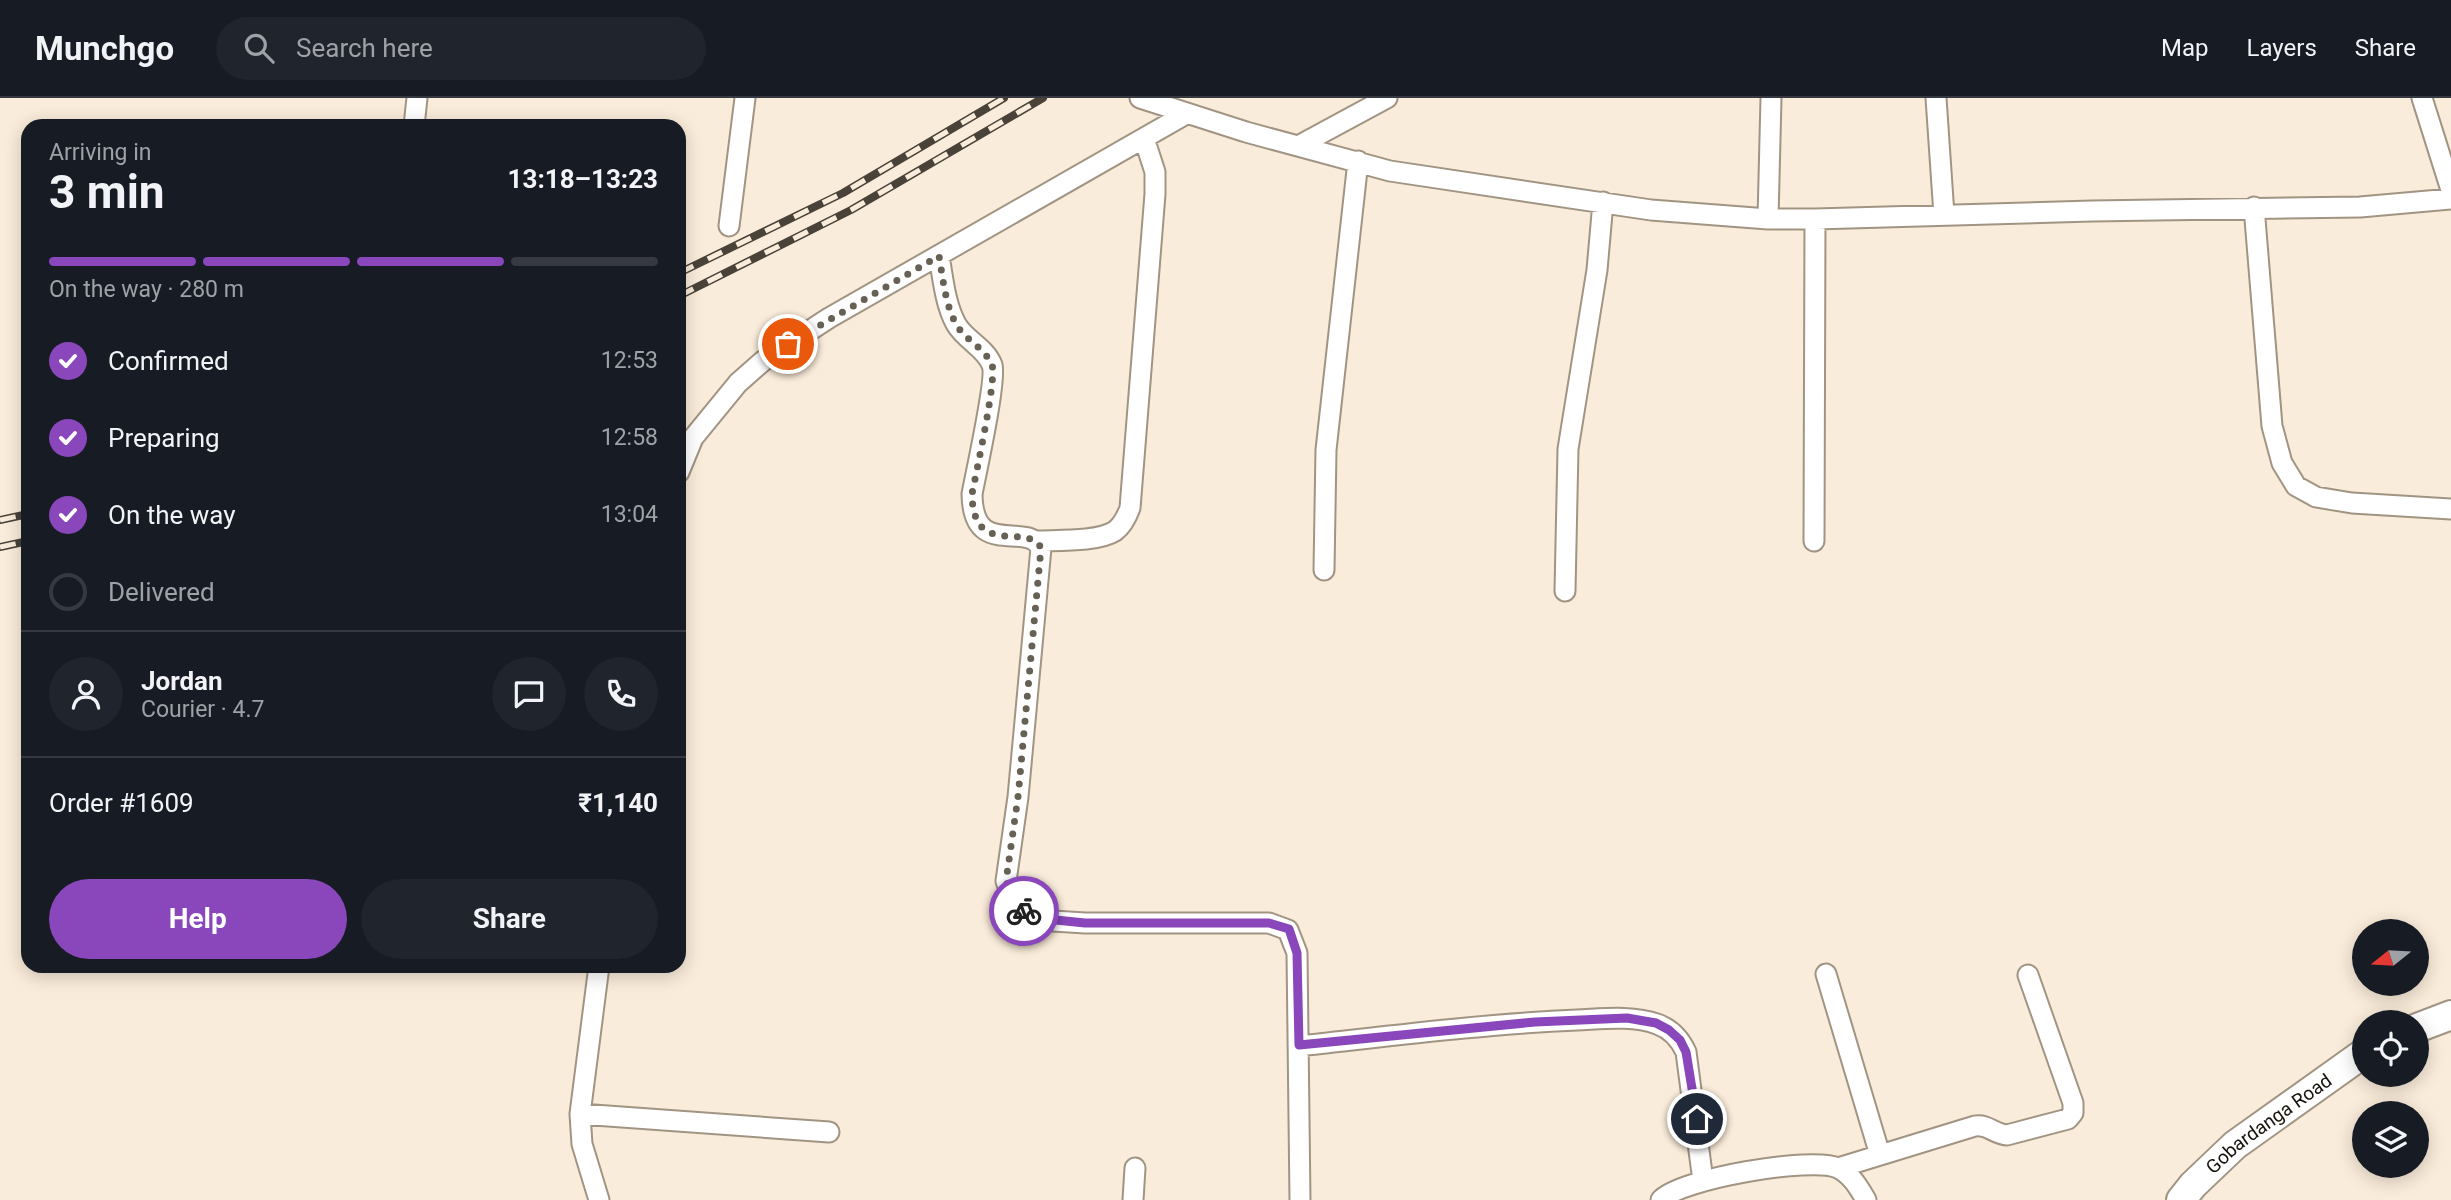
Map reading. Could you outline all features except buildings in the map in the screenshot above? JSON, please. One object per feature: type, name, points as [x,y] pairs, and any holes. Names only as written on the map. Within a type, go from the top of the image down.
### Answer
[{"type":"main road","points":[[2429,1023],[2451,1015]]},
{"type":"main road","name":"Gobardanga Road","points":[[2181,1200],[2235,1145],[2352,1062]]},
{"type":"street","points":[[415,119],[417,98]]},
{"type":"street","points":[[729,226],[745,98]]},
{"type":"street","points":[[1140,98],[1186,114],[1390,171],[1651,210],[1768,219],[1815,219],[2361,206],[2451,199]]},
{"type":"street","points":[[1298,146],[1387,98]]},
{"type":"street","points":[[1768,219],[1771,98]]},
{"type":"street","points":[[1936,98],[1944,215]]},
{"type":"street","points":[[2422,98],[2451,190]]},
{"type":"street","points":[[686,455],[693,438],[738,383],[763,361],[830,318],[1186,114]]},
{"type":"street","points":[[1037,541],[1104,536],[1115,531],[1125,520],[1130,508],[1155,194],[1155,172],[1144,138]]},
{"type":"street","points":[[1324,570],[1327,438],[1357,161]]},
{"type":"street","points":[[1564,592],[1568,449],[1597,270],[1603,202]]},
{"type":"street","points":[[2254,207],[2272,426],[2282,463],[2296,486],[2316,497],[2352,503],[2451,509]]},
{"type":"street","points":[[1814,541],[1815,219]]},
{"type":"street","points":[[939,256],[956,325],[971,343],[986,355],[992,365],[993,386],[972,494],[972,509],[976,519],[996,536],[1030,537],[1037,541],[1041,548],[1018,797],[1006,881],[1011,895],[1024,911],[1036,918],[1085,923],[1269,923],[1289,929],[1297,953],[1300,1200]]},
{"type":"street","points":[[598,973],[580,1114],[582,1144],[599,1200]]},
{"type":"street","points":[[1826,974],[1880,1155]]},
{"type":"street","points":[[1661,1200],[1665,1195],[1703,1181],[1795,1164],[1838,1168],[1975,1126],[1984,1125],[2000,1135],[2017,1134],[2068,1119],[2073,1113],[2073,1103],[2028,975]]},
{"type":"street","points":[[1299,1045],[1535,1022],[1627,1018],[1656,1023],[1680,1040],[1686,1052],[1703,1181]]},
{"type":"street","points":[[580,1114],[830,1132]]},
{"type":"street","points":[[1133,1200],[1135,1168]]},
{"type":"street","points":[[1838,1168],[1854,1181],[1866,1200]]},
{"type":"railway","points":[[686,270],[843,193],[1004,98]]},
{"type":"railway","points":[[686,292],[851,210],[1043,98]]},
{"type":"railway","points":[[0,520],[21,516]]},
{"type":"railway","points":[[0,547],[21,542]]},
{"type":"way so far","points":[[788,344],[939,256],[956,325],[971,343],[986,355],[992,365],[993,386],[972,494],[972,509],[976,519],[996,536],[1030,537],[1037,541],[1041,548],[1018,797],[1006,881],[1011,895],[1024,911]]},
{"type":"route","points":[[1024,911],[1036,918],[1085,923],[1269,923],[1289,929],[1297,953],[1299,1045],[1535,1022],[1627,1018],[1656,1023],[1680,1040],[1686,1052],[1697,1119]]}]
